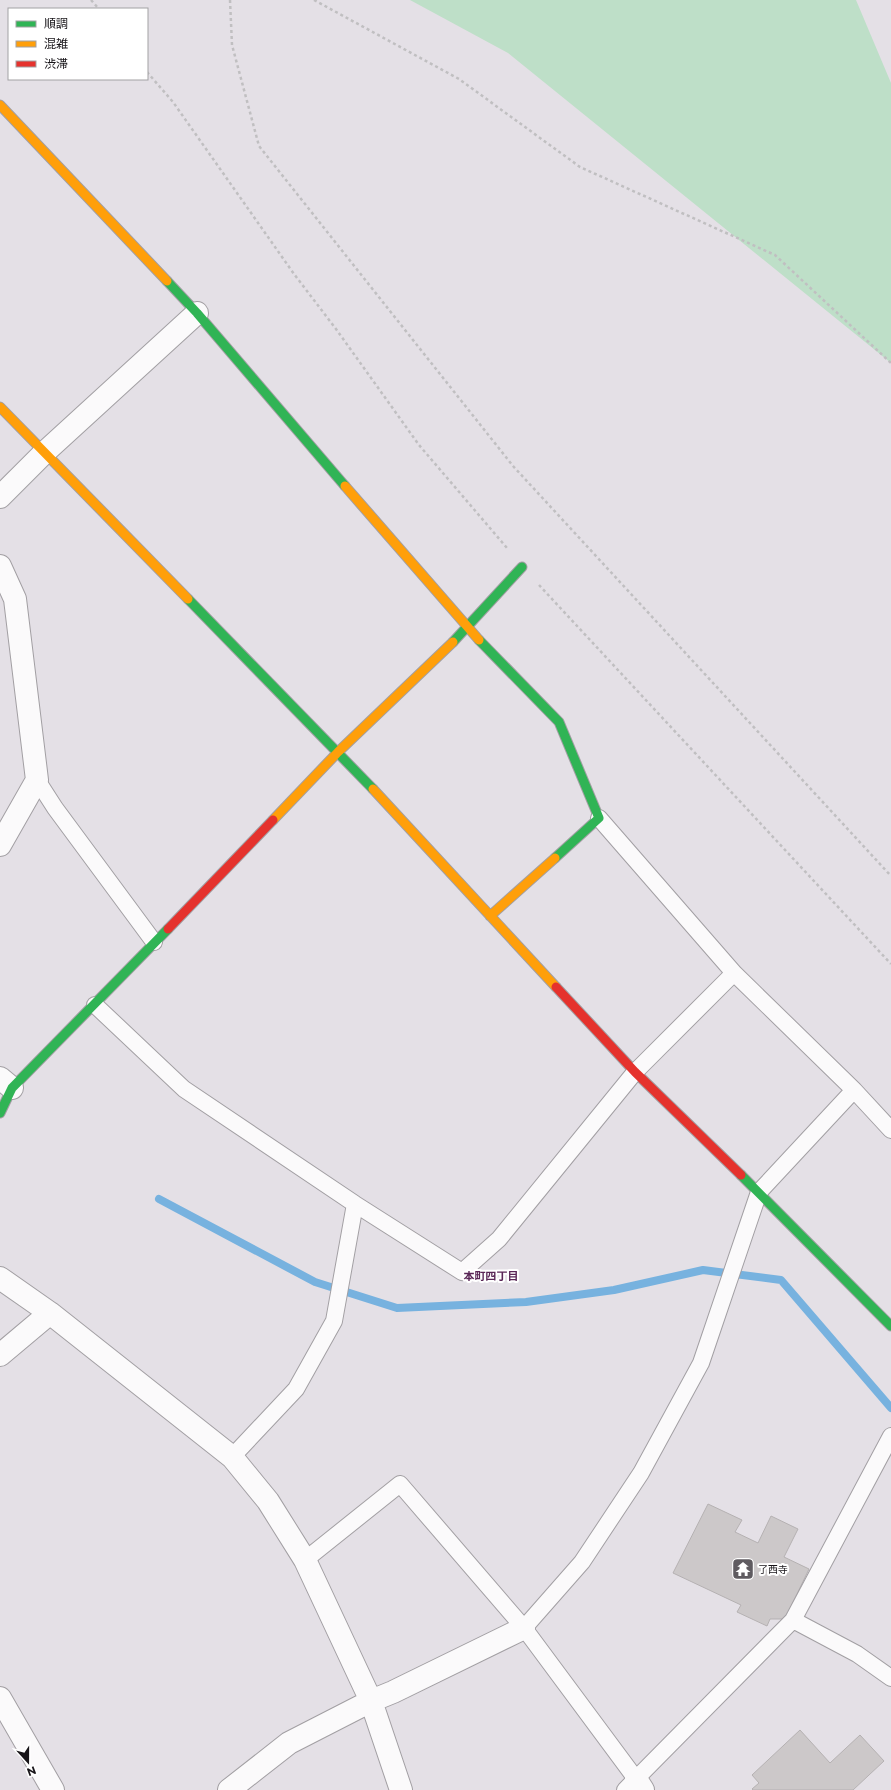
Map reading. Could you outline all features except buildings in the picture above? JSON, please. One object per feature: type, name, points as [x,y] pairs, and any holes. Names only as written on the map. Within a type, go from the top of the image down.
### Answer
[{"type":"street","points":[[0,106],[197,313],[467,628],[559,722],[599,818],[490,916]]},
{"type":"street","points":[[0,497],[45,452],[197,313]]},
{"type":"street","points":[[0,407],[338,752],[635,1072],[759,1192],[891,1326]]},
{"type":"street","points":[[0,566],[15,599],[37,780],[0,845]]},
{"type":"street","points":[[0,1113],[6,1083],[94,1005],[338,752],[467,628],[522,567]]},
{"type":"street","points":[[0,1278],[50,1313],[232,1457],[268,1501],[305,1560],[372,1701],[401,1790]]},
{"type":"street","points":[[0,1355],[50,1313]]},
{"type":"street","points":[[229,1790],[289,1743],[372,1701],[524,1628]]},
{"type":"street","points":[[0,1698],[53,1790]]},
{"type":"lane","points":[[37,780],[54,808],[154,942]]},
{"type":"lane","points":[[599,818],[734,973],[854,1090],[891,1130]]},
{"type":"lane","points":[[94,1005],[184,1089],[356,1204],[462,1272],[499,1239],[635,1072],[734,973]]},
{"type":"lane","points":[[524,1628],[582,1562],[641,1473],[701,1363],[759,1192],[854,1090]]},
{"type":"lane","points":[[232,1457],[296,1390],[334,1321],[356,1204]]},
{"type":"lane","points":[[305,1560],[400,1484],[524,1628],[635,1786],[793,1620],[891,1436]]},
{"type":"lane","points":[[793,1620],[856,1654],[891,1678]]},
{"type":"path","points":[[91,0],[98,8]]},
{"type":"path","points":[[230,0],[232,45],[258,146],[513,466],[891,876]]},
{"type":"path","points":[[314,0],[459,80],[580,167],[775,255],[891,363]]},
{"type":"path","points":[[148,73],[173,102],[294,274],[336,329],[419,445],[522,567],[891,964]]},
{"type":"green space","points":[[410,0],[856,0],[891,83],[891,363],[508,53]]},
{"type":"waterway","points":[[159,1199],[315,1282],[397,1308],[526,1302],[614,1290],[703,1270],[781,1280],[891,1408]]},
{"type":"traffic: fast","points":[[167,281],[197,313],[345,486]]},
{"type":"traffic: fast","points":[[453,642],[522,567]]},
{"type":"traffic: fast","points":[[188,599],[373,789]]},
{"type":"traffic: fast","points":[[479,640],[559,722],[599,818],[555,858]]},
{"type":"traffic: fast","points":[[0,1113],[12,1088],[168,929]]},
{"type":"traffic: fast","points":[[741,1175],[891,1326]]},
{"type":"traffic: slow","points":[[0,105],[167,281]]},
{"type":"traffic: slow","points":[[0,407],[188,599]]},
{"type":"traffic: slow","points":[[345,486],[479,640]]},
{"type":"traffic: slow","points":[[273,820],[338,752],[453,642]]},
{"type":"traffic: slow","points":[[373,789],[556,987]]},
{"type":"traffic: slow","points":[[490,916],[555,858]]},
{"type":"traffic: jam","points":[[168,929],[273,820]]},
{"type":"traffic: jam","points":[[556,987],[635,1072],[741,1175]]},
{"type":"place","name":"了西寺","points":[[743,1569]]},
{"type":"district","name":"本町四丁目","points":[[491,1276]]}]
